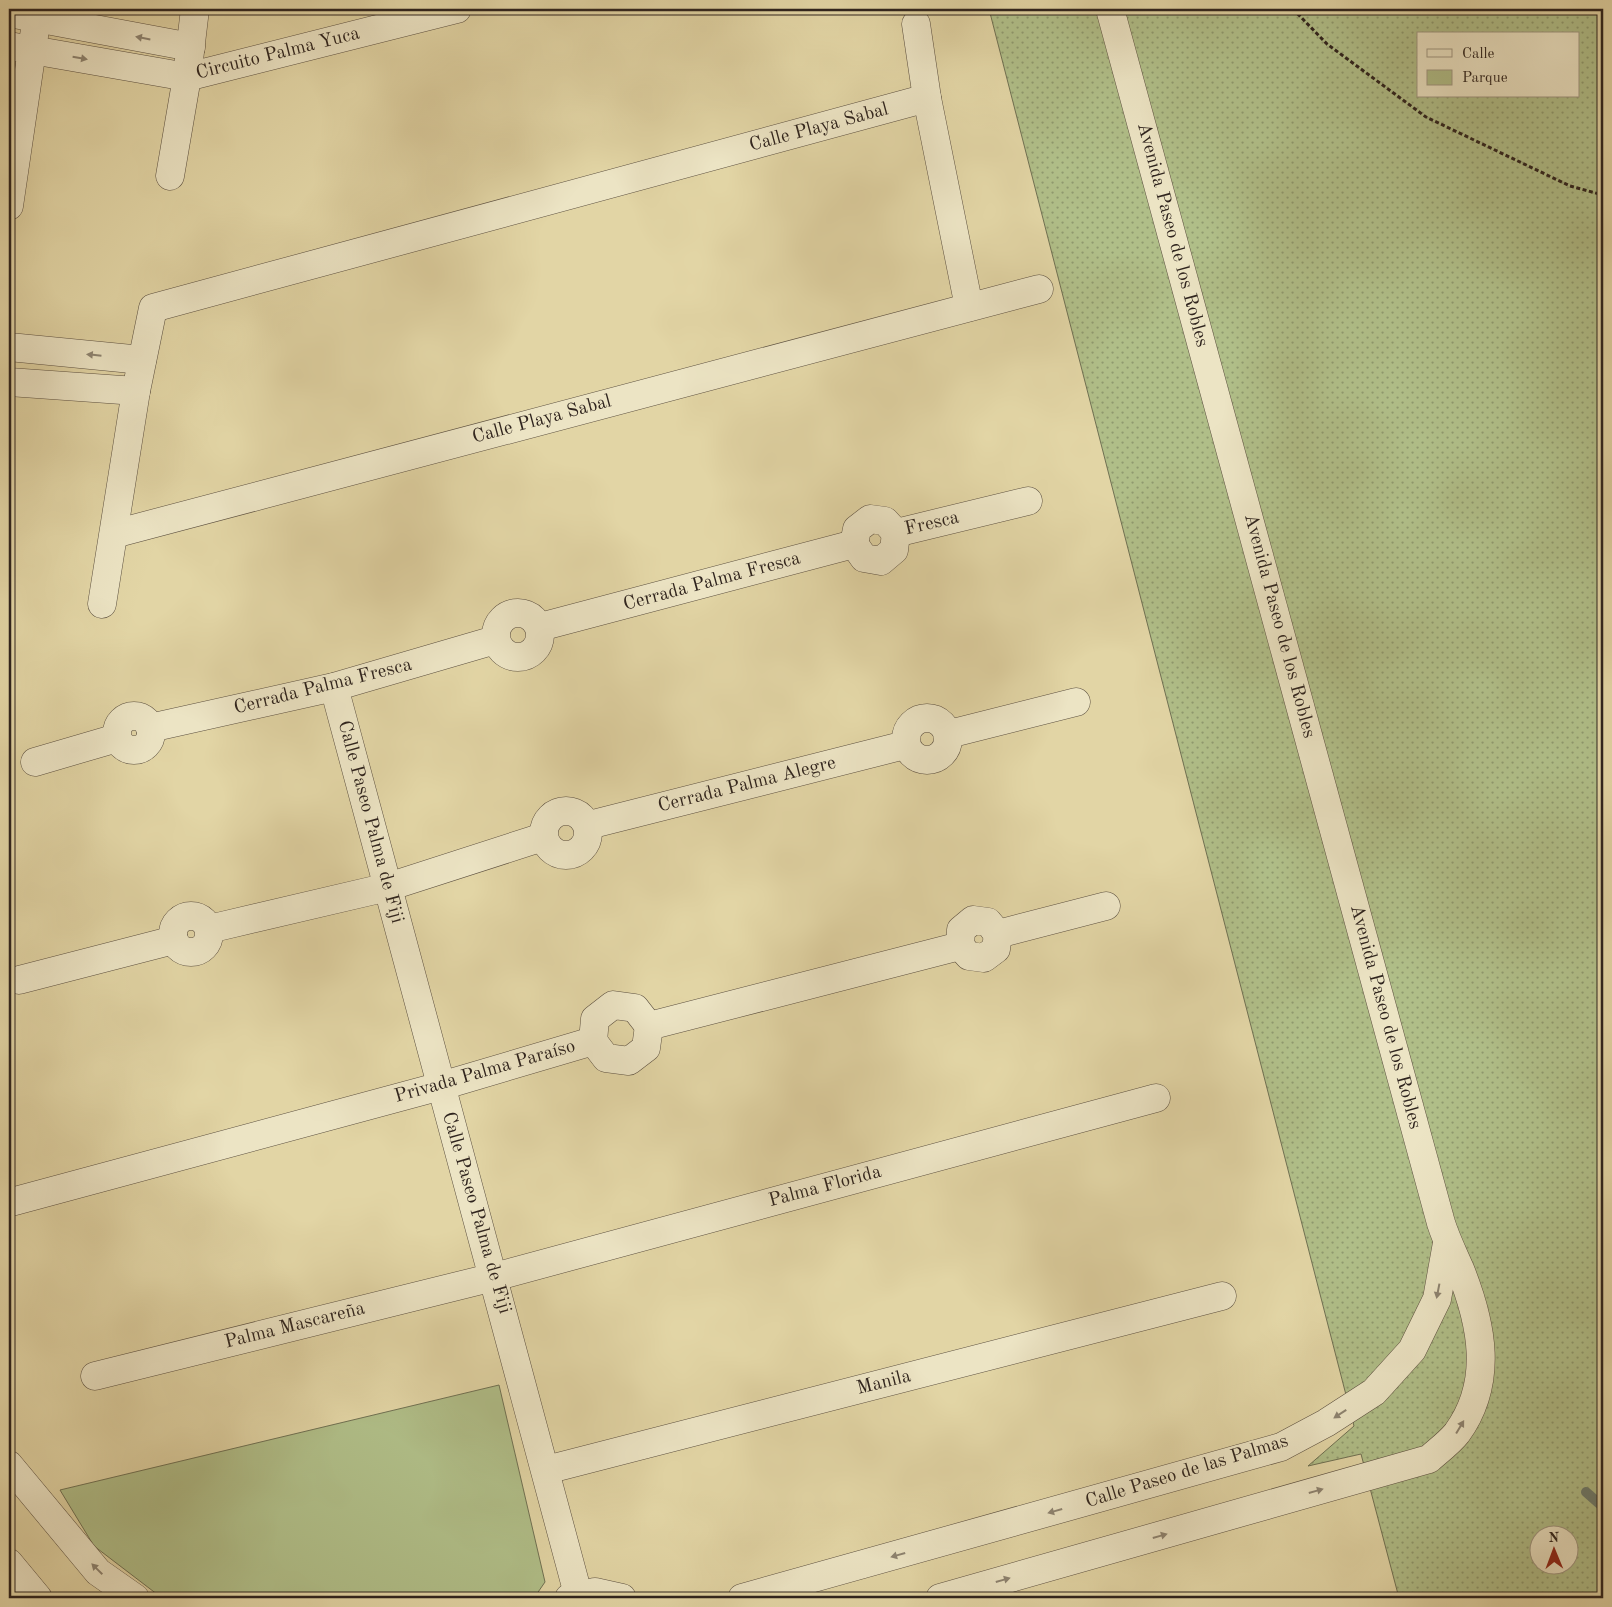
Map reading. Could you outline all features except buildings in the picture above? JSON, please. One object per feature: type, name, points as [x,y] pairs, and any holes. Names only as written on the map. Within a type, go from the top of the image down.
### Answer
[{"type":"street","name":"Circuito Palma Yuca","points":[[170,176],[187,77],[195,9]]},
{"type":"street","name":"Circuito Palma Yuca","points":[[20,48],[187,77],[457,9]]},
{"type":"street","name":"Avenida Paseo de los Robles","points":[[1110,9],[1447,1243]]},
{"type":"street","name":"Circuito Palma Yuca","points":[[9,13],[37,13],[190,47]]},
{"type":"street","points":[[9,206],[20,48],[37,13]]},
{"type":"street","points":[[916,24],[927,98],[969,307]]},
{"type":"street","name":"Calle Playa Sabal","points":[[102,604],[136,391],[153,308],[927,98]]},
{"type":"street","name":"Calle Playa Sabal","points":[[114,534],[1039,289]]},
{"type":"street","points":[[9,347],[142,360]]},
{"type":"street","points":[[9,382],[136,391]]},
{"type":"street","name":"Fresca","points":[[854,544],[864,558],[881,561],[894,550],[896,533],[1028,501]]},
{"type":"street","name":"Cerrada Palma Fresca","points":[[35,762],[117,738],[125,748],[138,750],[149,742],[150,728],[334,687],[495,640],[506,654],[524,657],[538,645],[540,627],[854,544]]},
{"type":"street","name":"Calle Paseo Palma de Fiji","points":[[334,687],[546,1470],[574,1596]]},
{"type":"street","name":"Cerrada Palma Alegre","points":[[18,980],[174,940],[182,951],[197,952],[208,942],[209,929],[388,887],[543,837],[546,821],[560,810],[577,812],[589,825],[906,745],[916,759],[933,761],[947,751],[949,734],[1076,702]]},
{"type":"street","points":[[593,1042],[606,1058],[629,1061],[646,1048],[649,1026],[960,946],[969,956],[984,958],[996,948],[998,934],[1106,906]]},
{"type":"street","name":"Privada Palma Paraíso","points":[[15,1201],[441,1086],[593,1042],[595,1019],[613,1005],[635,1008],[649,1026]]},
{"type":"street","name":"Palma Florida","points":[[494,1277],[1156,1098]]},
{"type":"street","name":"Calle Paseo de las Palmas","points":[[742,1598],[1281,1447],[1326,1423],[1374,1392],[1412,1350],[1437,1299],[1447,1243]]},
{"type":"street","points":[[940,1598],[1429,1459],[1456,1434],[1475,1401],[1482,1365],[1478,1328],[1460,1269],[1447,1243]]},
{"type":"street","name":"Palma Mascareña","points":[[95,1376],[494,1277]]},
{"type":"street","name":"Manila","points":[[546,1470],[1222,1296]]},
{"type":"street","points":[[9,1466],[98,1572],[136,1598]]},
{"type":"street","points":[[9,1563],[38,1598]]},
{"type":"street","points":[[574,1596],[595,1592],[622,1598]]},
{"type":"path","points":[[1293,9],[1327,44],[1426,117],[1570,186],[1603,195]]},
{"type":"green space","points":[[989,9],[1603,9],[1603,1598],[1399,1598],[1361,1454],[1308,1466],[1354,1426]]},
{"type":"green space","points":[[499,1385],[545,1582],[534,1598],[162,1598],[94,1546],[60,1490]]},
{"type":"waterway","points":[[1586,1492],[1603,1507]]}]
